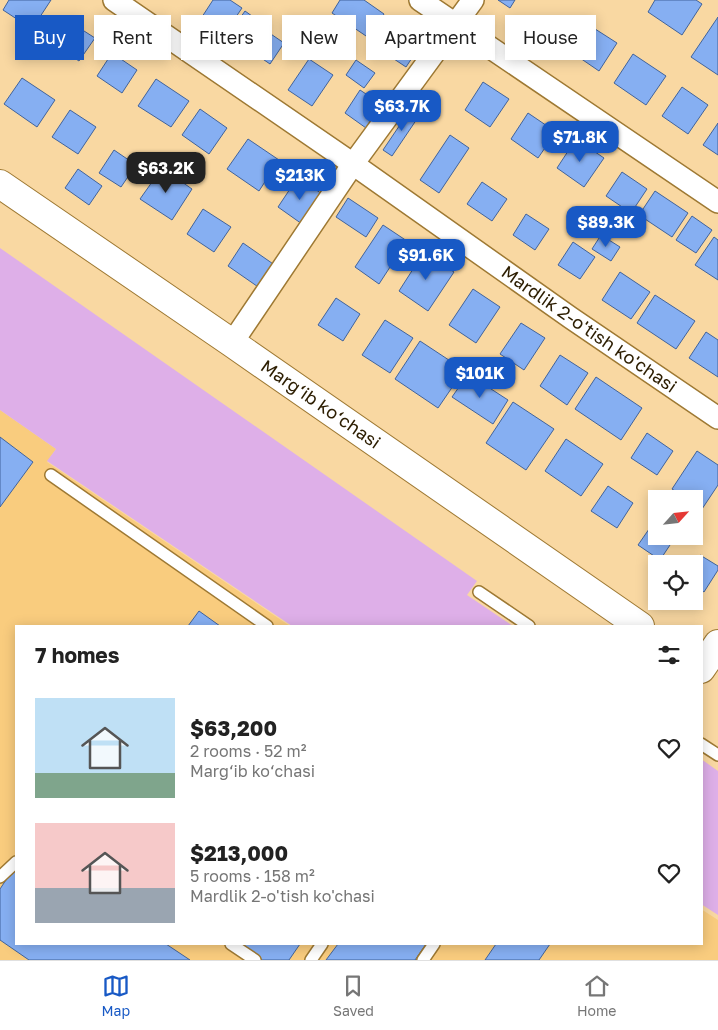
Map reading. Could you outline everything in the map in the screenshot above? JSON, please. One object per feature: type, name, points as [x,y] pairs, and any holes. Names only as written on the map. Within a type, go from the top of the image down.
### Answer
[{"type":"street","name":"Mardlik 2-o'tish ko'chasi","points":[[114,0],[354,164],[571,318],[718,418]]},
{"type":"street","points":[[420,0],[441,15]]},
{"type":"street","points":[[462,15],[473,0]]},
{"type":"street","points":[[495,52],[718,202]]},
{"type":"street","points":[[232,343],[354,164],[430,60]]},
{"type":"street","name":"Marg‘ib ko‘chasi","points":[[0,184],[639,625]]},
{"type":"street","points":[[703,665],[718,644]]},
{"type":"street","points":[[703,669],[718,680]]},
{"type":"lane","points":[[51,474],[266,625]]},
{"type":"lane","points":[[479,592],[528,625]]},
{"type":"lane","points":[[703,745],[718,755]]},
{"type":"lane","points":[[0,877],[15,863]]},
{"type":"lane","points":[[232,945],[255,960]]},
{"type":"lane","points":[[311,960],[321,945]]},
{"type":"lane","points":[[423,960],[433,945]]},
{"type":"shaded area","points":[[0,248],[477,581],[467,595],[512,625],[291,625],[47,461],[56,449],[0,410]]},
{"type":"shaded area","points":[[0,410],[56,449],[47,462],[289,625],[15,625],[15,945],[703,945],[703,910],[718,920],[718,960],[0,960]]},
{"type":"shaded area","points":[[703,760],[718,771],[718,915],[703,905]]},
{"type":"building","points":[[9,0],[51,0],[41,15],[15,15],[15,18],[3,10]]},
{"type":"building","points":[[213,0],[230,0],[242,8],[237,15],[203,15]]},
{"type":"building","points":[[340,0],[364,0],[384,14],[366,15],[366,36],[356,29],[356,15],[335,15],[332,13]]},
{"type":"building","points":[[498,0],[515,0],[510,8]]},
{"type":"building","points":[[655,0],[696,0],[702,4],[682,35],[648,12]]},
{"type":"building","points":[[245,11],[251,15],[242,15]]},
{"type":"building","points":[[718,17],[718,75],[691,57]]},
{"type":"building","points":[[596,30],[617,43],[599,71],[583,60],[596,60]]},
{"type":"building","points":[[84,31],[94,37],[84,54]]},
{"type":"building","points":[[272,35],[282,42],[282,46],[270,64],[264,60],[272,60]]},
{"type":"building","points":[[633,54],[666,76],[646,105],[614,83]]},
{"type":"building","points":[[107,60],[122,60],[137,70],[122,93],[97,76]]},
{"type":"building","points":[[308,60],[333,75],[312,106],[288,90]]},
{"type":"building","points":[[356,60],[375,73],[364,88],[346,75]]},
{"type":"building","points":[[396,60],[411,60],[406,67]]},
{"type":"building","points":[[22,78],[55,100],[37,127],[4,104]]},
{"type":"building","points":[[156,79],[189,101],[171,127],[138,106]]},
{"type":"building","points":[[483,82],[509,99],[490,127],[465,110]]},
{"type":"building","points":[[682,87],[708,105],[688,134],[662,116]]},
{"type":"building","points":[[360,90],[381,104],[366,128],[345,113]]},
{"type":"building","points":[[412,107],[421,113],[392,156],[383,150]]},
{"type":"building","points":[[200,109],[227,128],[209,154],[182,135]]},
{"type":"building","points":[[70,110],[96,127],[78,154],[52,137]]},
{"type":"building","points":[[528,113],[556,132],[538,158],[511,139]]},
{"type":"building","points":[[718,123],[718,155],[703,145]]},
{"type":"building","points":[[450,135],[469,148],[439,193],[420,180]]},
{"type":"building","points":[[248,139],[279,160],[259,191],[227,169]]},
{"type":"building","points":[[576,139],[604,158],[584,187],[557,168]]},
{"type":"building","points":[[114,150],[136,165],[121,187],[99,173]]},
{"type":"building","points":[[162,168],[192,189],[172,220],[140,199]]},
{"type":"building","points":[[78,169],[102,186],[89,205],[65,188]]},
{"type":"building","points":[[622,172],[647,189],[631,213],[606,196]]},
{"type":"building","points":[[298,177],[322,194],[302,224],[278,207]]},
{"type":"building","points":[[482,182],[507,199],[492,221],[467,204]]},
{"type":"building","points":[[655,191],[688,213],[672,237],[639,215]]},
{"type":"building","points":[[348,198],[378,218],[366,237],[336,217]]},
{"type":"building","points":[[203,209],[231,227],[214,252],[187,234]]},
{"type":"building","points":[[526,214],[549,229],[535,250],[513,235]]},
{"type":"building","points":[[692,216],[712,230],[696,253],[676,240]]},
{"type":"building","points":[[383,225],[407,241],[379,284],[355,267]]},
{"type":"building","points":[[601,235],[620,247],[611,261],[592,249]]},
{"type":"building","points":[[714,237],[718,240],[718,280],[695,265]]},
{"type":"building","points":[[573,242],[595,257],[580,279],[558,265]]},
{"type":"building","points":[[243,243],[279,268],[264,291],[228,266]]},
{"type":"building","points":[[424,252],[454,272],[428,311],[399,291]]},
{"type":"building","points":[[620,272],[650,292],[631,319],[602,300]]},
{"type":"building","points":[[473,289],[500,307],[476,343],[449,325]]},
{"type":"building","points":[[655,295],[695,321],[676,349],[637,323]]},
{"type":"building","points":[[336,298],[360,314],[343,341],[318,325]]},
{"type":"building","points":[[385,320],[413,338],[390,373],[362,355]]},
{"type":"building","points":[[521,323],[545,338],[524,370],[500,354]]},
{"type":"building","points":[[706,332],[718,340],[718,377],[689,358]]},
{"type":"building","points":[[420,341],[464,370],[438,408],[395,379]]},
{"type":"building","points":[[560,355],[588,373],[567,405],[540,386]]},
{"type":"building","points":[[468,374],[508,400],[493,424],[452,397]]},
{"type":"building","points":[[596,377],[642,408],[621,440],[575,409]]},
{"type":"building","points":[[513,402],[554,429],[526,470],[486,443]]},
{"type":"building","points":[[647,433],[673,451],[657,475],[631,458]]},
{"type":"building","points":[[0,437],[33,462],[0,507]]},
{"type":"building","points":[[566,439],[603,464],[581,496],[545,471]]},
{"type":"building","points":[[697,451],[718,465],[718,485],[703,508],[703,490],[672,489]]},
{"type":"building","points":[[608,486],[633,503],[617,528],[591,511]]},
{"type":"building","points":[[648,531],[648,545],[670,545],[663,555],[653,555],[638,545]]},
{"type":"building","points":[[703,557],[718,566],[718,570],[704,592]]},
{"type":"building","points":[[199,611],[219,625],[189,625]]},
{"type":"building","points":[[15,866],[15,945],[168,945],[190,960],[29,960],[0,940],[0,889]]},
{"type":"building","points":[[240,945],[299,945],[289,960],[262,960]]},
{"type":"building","points":[[337,945],[425,945],[415,960],[326,960]]},
{"type":"building","points":[[495,945],[549,945],[539,960],[485,960]]}]
